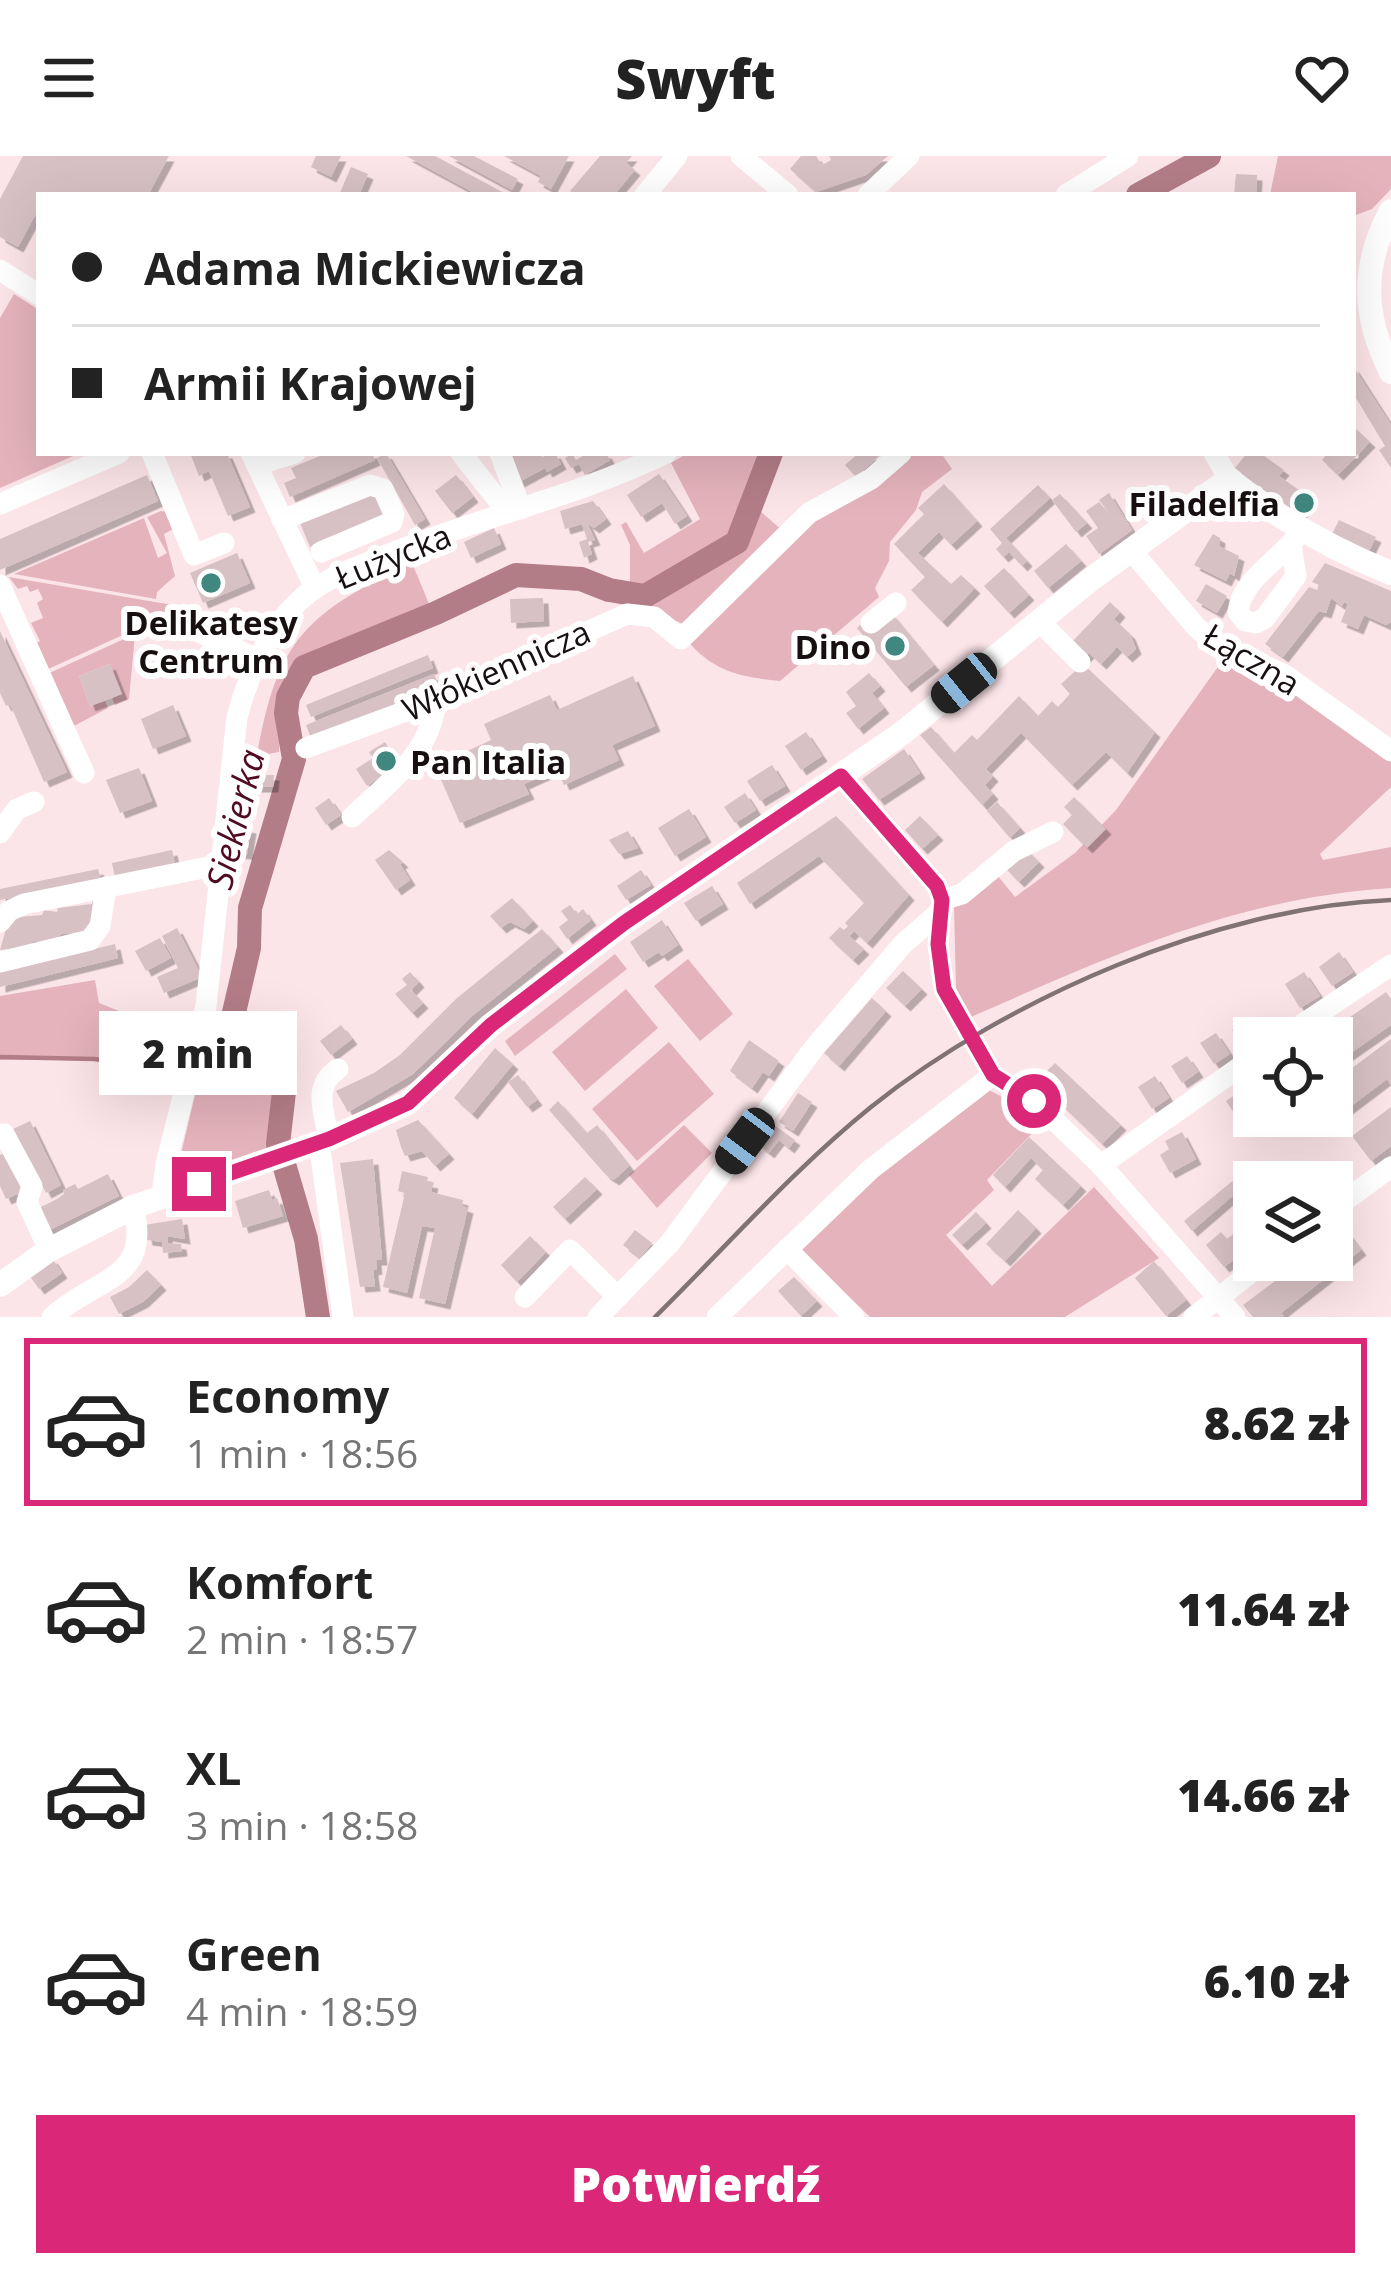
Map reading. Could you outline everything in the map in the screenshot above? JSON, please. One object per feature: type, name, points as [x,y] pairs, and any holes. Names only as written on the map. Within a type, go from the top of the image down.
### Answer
[{"type":"main road","points":[[1390,369],[1371,323],[1368,284],[1379,235],[1391,211]]},
{"type":"main road","points":[[0,1285],[49,1250],[133,1207],[317,1143],[408,1103],[491,1025],[606,937],[901,734],[1130,549],[1229,478],[1296,538],[1391,573]]},
{"type":"street","points":[[647,192],[677,156]]},
{"type":"street","points":[[741,156],[769,165],[786,192]]},
{"type":"street","points":[[871,192],[909,156]]},
{"type":"street","points":[[1072,192],[1128,156]]},
{"type":"street","points":[[0,270],[36,293]]},
{"type":"street","points":[[0,504],[112,456]]},
{"type":"street","points":[[153,456],[194,555],[224,543]]},
{"type":"street","points":[[463,456],[514,511]]},
{"type":"street","points":[[501,456],[514,511]]},
{"type":"street","name":"Łużycka","points":[[162,1195],[206,1006],[237,717],[257,659],[281,621],[314,588],[414,544],[591,487],[659,456]]},
{"type":"street","name":"Włókiennicza","points":[[306,748],[436,700],[627,614],[654,617],[682,639],[809,513],[871,478],[897,456]]},
{"type":"street","points":[[1216,456],[1229,478]]},
{"type":"street","points":[[259,457],[314,588]]},
{"type":"street","points":[[282,520],[370,484],[383,490],[394,514],[392,522],[321,552]]},
{"type":"street","name":"Łączna","points":[[1130,549],[1189,620],[1218,645],[1285,675],[1391,751]]},
{"type":"street","points":[[0,585],[84,773]]},
{"type":"street","points":[[871,622],[896,602]]},
{"type":"street","points":[[1040,621],[1080,662]]},
{"type":"street","points":[[182,624],[257,659]]},
{"type":"street","points":[[352,817],[424,745],[436,700]]},
{"type":"street","points":[[841,776],[937,886],[942,905],[940,973],[956,1015],[989,1068],[1034,1101],[1101,1165],[1235,1317]]},
{"type":"street","points":[[0,833],[17,809],[34,802]]},
{"type":"street","points":[[598,1317],[670,1243],[814,1048],[903,944],[942,905],[1015,850],[1053,832]]},
{"type":"street","points":[[0,922],[19,906],[218,865]]},
{"type":"street","points":[[0,962],[90,940],[100,926],[106,887]]},
{"type":"street","points":[[1313,1017],[1391,964]]},
{"type":"street","points":[[717,1317],[871,1169],[989,1068]]},
{"type":"street","points":[[338,1069],[322,1088],[317,1143],[343,1317]]},
{"type":"street","points":[[1101,1165],[1233,1072]]},
{"type":"street","points":[[0,1134],[32,1186],[27,1202],[49,1250]]},
{"type":"street","points":[[1353,1195],[1391,1167]]},
{"type":"street","points":[[52,1317],[130,1264],[139,1241],[133,1207]]},
{"type":"street","points":[[787,1249],[843,1314]]},
{"type":"street","points":[[525,1297],[570,1250],[618,1297]]},
{"type":"street","points":[[1194,1317],[1240,1281]]},
{"type":"shaded area","points":[[1278,156],[1391,156],[1391,189],[1372,209],[1356,215],[1356,192],[1271,192]]},
{"type":"shaded area","points":[[14,294],[36,308],[36,456],[73,456],[0,488],[0,318]]},
{"type":"shaded area","points":[[683,456],[763,456],[743,521],[727,542],[662,582],[630,589],[630,545],[621,525],[626,522],[644,553],[700,519],[671,463]]},
{"type":"shaded area","points":[[909,456],[943,456],[952,469],[922,492],[916,510],[890,542],[889,561],[875,588],[879,597],[780,681],[729,671],[707,659],[687,640],[790,537]]},
{"type":"shaded area","points":[[168,512],[177,527],[164,534],[175,576],[157,592],[156,599],[14,574],[144,518],[158,558],[167,553],[147,517]]},
{"type":"shaded area","points":[[761,512],[783,531],[684,624],[635,607],[723,558]]},
{"type":"shaded area","points":[[412,563],[430,606],[299,667],[285,697],[279,752],[257,756],[275,684],[303,634],[346,598]]},
{"type":"shaded area","points":[[9,577],[184,607],[44,671],[33,645],[40,641],[31,623],[43,618],[37,603],[43,599],[38,589],[18,589]]},
{"type":"shaded area","points":[[135,634],[129,699],[115,705],[112,698],[121,694],[110,664],[79,676],[90,706],[105,701],[108,708],[72,727],[45,675]]},
{"type":"shaded area","points":[[1225,657],[1270,674],[1391,760],[1391,787],[1320,854],[1323,860],[1391,847],[1391,888],[1334,894],[1227,917],[1124,952],[971,1017],[956,988],[954,907],[997,875],[1015,897],[1075,853],[1116,810]]},
{"type":"shaded area","points":[[615,954],[627,969],[515,1056],[505,1041]]},
{"type":"shaded area","points":[[688,959],[733,1014],[700,1041],[654,986]]},
{"type":"shaded area","points":[[95,980],[99,1003],[185,1037],[177,1070],[94,1059],[0,1060],[0,996]]},
{"type":"shaded area","points":[[626,989],[658,1028],[585,1091],[552,1052]]},
{"type":"shaded area","points":[[669,1042],[714,1094],[637,1161],[592,1109]]},
{"type":"shaded area","points":[[246,1057],[272,1093],[268,1150],[198,1174],[182,1170],[179,1162],[201,1070]]},
{"type":"shaded area","points":[[987,1089],[1039,1126],[987,1180],[994,1190],[946,1235],[992,1286],[1094,1187],[1159,1258],[1065,1317],[870,1317],[798,1247],[867,1181]]},
{"type":"shaded area","points":[[684,1125],[712,1153],[657,1208],[629,1175]]},
{"type":"building","points":[[23,156],[169,156],[150,192],[36,192],[36,214],[18,247],[0,237],[0,199]]},
{"type":"building","points":[[316,156],[341,156],[331,177],[311,167]]},
{"type":"building","points":[[406,156],[435,156],[502,192],[472,192]]},
{"type":"building","points":[[449,156],[474,156],[518,179],[512,190]]},
{"type":"building","points":[[504,156],[569,156],[551,189],[538,182],[541,176]]},
{"type":"building","points":[[600,156],[632,156],[626,163],[635,170],[617,192],[570,191]]},
{"type":"building","points":[[801,156],[816,156],[822,165],[831,160],[829,156],[888,156],[866,175],[816,192],[790,169]]},
{"type":"building","points":[[351,167],[368,174],[360,192],[340,192]]},
{"type":"building","points":[[1236,174],[1257,175],[1256,192],[1234,192]]},
{"type":"building","points":[[1356,371],[1391,425],[1391,468],[1379,450],[1385,446],[1356,398]]},
{"type":"building","points":[[1356,429],[1370,442],[1338,475],[1322,460],[1356,456]]},
{"type":"building","points":[[191,456],[228,456],[250,507],[228,516],[209,471],[199,476]]},
{"type":"building","points":[[320,456],[373,456],[375,460],[290,497],[284,483],[296,478],[291,468]]},
{"type":"building","points":[[388,456],[425,519],[415,525],[377,458]]},
{"type":"building","points":[[557,456],[561,464],[519,482],[509,458]]},
{"type":"building","points":[[608,456],[610,460],[585,475],[579,464],[571,468],[565,458]]},
{"type":"building","points":[[856,456],[879,456],[856,477],[845,465]]},
{"type":"building","points":[[1245,456],[1264,456],[1284,470],[1279,476],[1312,499],[1299,516],[1235,468]]},
{"type":"building","points":[[659,474],[687,516],[675,524],[662,503],[641,517],[627,495]]},
{"type":"building","points":[[147,475],[158,501],[0,570],[0,539]]},
{"type":"building","points":[[456,475],[473,497],[452,513],[435,491]]},
{"type":"building","points":[[944,484],[977,521],[951,545],[939,532],[918,553],[951,584],[961,575],[975,588],[942,622],[911,590],[925,577],[894,544],[924,514],[918,508]]},
{"type":"building","points":[[1038,485],[1050,498],[1006,538],[1027,561],[1022,566],[1009,552],[1003,557],[996,549],[1002,543],[990,529]]},
{"type":"building","points":[[377,492],[387,515],[310,547],[300,523]]},
{"type":"building","points":[[1109,493],[1132,530],[1099,554],[1086,536],[1098,528],[1086,511],[1099,502],[1112,517],[1099,500]]},
{"type":"building","points":[[1060,494],[1087,523],[1076,532],[1052,500]]},
{"type":"building","points":[[593,501],[606,519],[594,528],[587,523],[595,540],[588,542],[592,554],[584,558],[579,542],[587,539],[582,524],[565,529],[560,511]]},
{"type":"building","points":[[1339,520],[1376,537],[1368,553],[1331,536]]},
{"type":"building","points":[[494,528],[501,544],[471,558],[464,542]]},
{"type":"building","points":[[1213,534],[1220,538],[1219,546],[1239,556],[1234,576],[1230,573],[1226,581],[1194,565]]},
{"type":"building","points":[[1066,544],[1081,561],[1048,588],[1034,571]]},
{"type":"building","points":[[237,553],[250,583],[203,603],[190,573]]},
{"type":"building","points":[[1325,563],[1391,591],[1391,622],[1386,625],[1364,615],[1358,629],[1341,622],[1348,604],[1342,606],[1331,598],[1326,613],[1319,611],[1283,657],[1265,644],[1309,587],[1317,590],[1319,585],[1312,582]]},
{"type":"building","points":[[1004,568],[1029,595],[1009,613],[984,586]]},
{"type":"building","points":[[1206,584],[1227,596],[1217,613],[1196,601]]},
{"type":"building","points":[[543,598],[544,621],[511,623],[510,599]]},
{"type":"building","points":[[1110,602],[1120,612],[1114,619],[1130,634],[1136,649],[1127,657],[1117,647],[1101,664],[1089,653],[1084,658],[1070,644]]},
{"type":"building","name":"Dino","points":[[891,613],[934,665],[906,687],[857,628],[868,618]]},
{"type":"building","points":[[0,631],[67,772],[44,782],[10,704],[6,706],[0,693]]},
{"type":"building","points":[[428,655],[433,668],[311,717],[306,705]]},
{"type":"building","points":[[110,664],[122,694],[90,706],[79,676]]},
{"type":"building","points":[[1083,664],[1155,732],[1127,773],[1106,752],[1072,785],[1021,733],[986,769],[993,776],[985,785],[993,794],[982,805],[920,735],[931,727],[954,753],[972,735],[977,740],[1019,696],[1038,716],[1052,701],[1058,707],[1070,694],[1061,684]]},
{"type":"building","points":[[869,673],[880,686],[872,693],[884,708],[858,729],[846,713],[856,706],[846,692]]},
{"type":"building","points":[[434,674],[439,686],[311,738],[306,725]]},
{"type":"building","points":[[633,676],[655,726],[612,745],[619,760],[564,785],[557,769],[524,784],[529,794],[460,823],[435,766],[491,740],[484,724],[550,695],[557,710]]},
{"type":"building","points":[[173,705],[186,736],[153,749],[141,719]]},
{"type":"building","points":[[806,732],[822,756],[801,770],[785,746]]},
{"type":"building","points":[[385,742],[399,764],[367,786],[356,769]]},
{"type":"building","points":[[904,749],[920,773],[879,800],[862,779]]},
{"type":"building","points":[[772,765],[785,786],[760,801],[747,781]]},
{"type":"building","points":[[139,768],[152,801],[120,813],[106,780]]},
{"type":"building","points":[[241,775],[274,775],[273,787],[241,787]]},
{"type":"building","points":[[745,793],[756,810],[735,823],[724,807]]},
{"type":"building","points":[[1074,797],[1106,829],[1087,848],[1063,824],[1072,815],[1064,807]]},
{"type":"building","points":[[329,798],[341,815],[326,825],[315,808]]},
{"type":"building","points":[[997,802],[1020,828],[1010,838],[987,811]]},
{"type":"building","points":[[689,809],[706,837],[675,856],[658,828]]},
{"type":"building","points":[[836,816],[909,895],[867,943],[854,931],[849,936],[864,949],[853,960],[829,938],[848,926],[845,923],[864,903],[819,856],[750,904],[737,883]]},
{"type":"building","points":[[920,816],[938,835],[922,849],[905,830]]},
{"type":"building","points":[[234,826],[251,828],[247,854],[231,853]]},
{"type":"building","points":[[628,831],[638,848],[619,854],[609,840]]},
{"type":"building","points":[[1026,849],[1039,862],[1019,882],[1006,869]]},
{"type":"building","points":[[172,850],[175,864],[115,877],[112,863]]},
{"type":"building","points":[[389,850],[403,862],[410,880],[396,890],[375,860]]},
{"type":"building","points":[[98,869],[101,880],[0,900],[0,889]]},
{"type":"building","points":[[641,870],[651,885],[626,900],[617,886]]},
{"type":"building","points":[[712,886],[723,904],[696,921],[684,903]]},
{"type":"building","points":[[512,898],[533,921],[524,929],[510,922],[501,928],[490,916]]},
{"type":"building","points":[[99,902],[88,934],[62,934],[48,942],[0,950],[9,918],[57,912]]},
{"type":"building","points":[[570,905],[577,914],[583,909],[591,920],[567,939],[559,927],[568,920],[561,911]]},
{"type":"building","points":[[662,920],[678,945],[643,962],[630,942]]},
{"type":"building","points":[[177,928],[202,977],[164,993],[157,977],[178,968],[162,936]]},
{"type":"building","points":[[542,929],[558,947],[472,1016],[413,1074],[348,1112],[336,1091],[400,1055],[456,999]]},
{"type":"building","points":[[160,938],[171,958],[146,971],[135,951]]},
{"type":"building","points":[[115,944],[118,958],[0,987],[0,972]]},
{"type":"building","points":[[1339,952],[1353,972],[1332,986],[1319,967]]},
{"type":"building","points":[[903,971],[922,989],[905,1006],[886,988]]},
{"type":"building","points":[[410,972],[419,982],[411,990],[423,1003],[412,1013],[395,994],[407,985],[402,979]]},
{"type":"building","points":[[1304,972],[1320,996],[1300,1008],[1285,984]]},
{"type":"building","points":[[1386,992],[1391,999],[1391,1025],[1353,1051],[1350,1017]]},
{"type":"building","points":[[872,998],[886,1011],[839,1066],[824,1053]]},
{"type":"building","points":[[341,1025],[352,1039],[331,1055],[320,1041]]},
{"type":"building","points":[[1216,1033],[1230,1054],[1214,1064],[1200,1043]]},
{"type":"building","points":[[1391,1039],[1391,1085],[1387,1079],[1353,1105],[1353,1067]]},
{"type":"building","points":[[749,1040],[779,1061],[752,1088],[730,1071]]},
{"type":"building","points":[[495,1048],[513,1064],[472,1114],[454,1098]]},
{"type":"building","points":[[1187,1056],[1198,1072],[1182,1083],[1171,1066]]},
{"type":"building","points":[[1055,1063],[1121,1125],[1102,1144],[1037,1081]]},
{"type":"building","points":[[518,1075],[537,1100],[527,1107],[508,1082]]},
{"type":"building","points":[[1155,1076],[1169,1098],[1152,1109],[1138,1087]]},
{"type":"building","points":[[798,1093],[812,1102],[793,1131],[779,1122]]},
{"type":"building","points":[[558,1101],[587,1133],[597,1125],[629,1166],[614,1180],[549,1110]]},
{"type":"building","points":[[1391,1107],[1391,1146],[1371,1161],[1353,1135]]},
{"type":"building","points":[[418,1120],[449,1154],[435,1166],[422,1151],[405,1156],[401,1147],[396,1130]]},
{"type":"building","points":[[30,1121],[61,1185],[46,1193],[13,1129]]},
{"type":"building","points":[[774,1125],[795,1140],[789,1148],[779,1140],[769,1153],[759,1145]]},
{"type":"building","points":[[1182,1132],[1196,1159],[1170,1173],[1160,1155],[1169,1149],[1165,1141]]},
{"type":"building","points":[[1029,1137],[1081,1186],[1063,1205],[1035,1179],[1043,1170],[1031,1158],[1005,1187],[993,1175]]},
{"type":"building","points":[[7,1152],[24,1191],[6,1199],[0,1186],[0,1155]]},
{"type":"building","points":[[373,1159],[382,1260],[376,1260],[373,1270],[375,1286],[360,1287],[340,1163]]},
{"type":"building","points":[[402,1171],[428,1177],[427,1182],[433,1183],[431,1192],[463,1200],[462,1206],[468,1208],[445,1304],[419,1298],[435,1228],[422,1226],[407,1293],[383,1287],[405,1193],[398,1191]]},
{"type":"building","points":[[108,1174],[119,1196],[43,1233],[33,1211],[75,1184],[78,1189]]},
{"type":"building","points":[[585,1177],[597,1189],[565,1219],[553,1207]]},
{"type":"building","points":[[1233,1180],[1233,1196],[1192,1231],[1184,1221]]},
{"type":"building","points":[[269,1190],[283,1216],[243,1228],[235,1201]]},
{"type":"building","points":[[1018,1210],[1036,1228],[1005,1261],[986,1244]]},
{"type":"building","points":[[976,1212],[986,1223],[962,1245],[952,1235]]},
{"type":"building","points":[[182,1219],[185,1239],[167,1236],[168,1243],[181,1244],[182,1251],[163,1253],[162,1242],[147,1240],[144,1225]]},
{"type":"building","points":[[635,1230],[652,1243],[640,1258],[623,1245]]},
{"type":"building","points":[[1221,1232],[1227,1239],[1233,1234],[1233,1260],[1224,1267],[1206,1245]]},
{"type":"building","points":[[530,1236],[546,1252],[517,1282],[501,1265]]},
{"type":"building","points":[[52,1258],[62,1273],[39,1289],[29,1275]]},
{"type":"building","points":[[1154,1261],[1186,1300],[1166,1316],[1135,1278]]},
{"type":"building","points":[[147,1270],[161,1285],[143,1302],[119,1314],[110,1297]]},
{"type":"building","points":[[794,1277],[817,1301],[801,1316],[778,1291]]},
{"type":"building","points":[[1275,1281],[1322,1281],[1281,1313],[1284,1317],[1253,1317],[1243,1305]]},
{"type":"waterway","name":"Siekierka","points":[[1143,192],[1209,156]]},
{"type":"waterway","name":"Siekierka","points":[[318,1317],[306,1239],[278,1144],[284,1092],[232,1021],[249,948],[250,908],[294,759],[288,697],[304,667],[516,575],[581,579],[645,596],[737,542],[770,456]]},
{"type":"waterway","points":[[201,1065],[209,1063],[232,1021]]},
{"type":"waterway","points":[[0,1057],[94,1059],[177,1070]]},
{"type":"railway","points":[[655,1317],[843,1131],[925,1067],[985,1030],[1049,995],[1186,940],[1324,906],[1391,900]]},
{"type":"place","name":"Filadelfia","points":[[1304,503]]},
{"type":"place","name":"Delikatesy Centrum","points":[[211,583]]},
{"type":"place","name":"Dino","points":[[895,646]]},
{"type":"place","name":"Pan Italia","points":[[386,761]]},
{"type":"route","points":[[199,1184],[329,1139],[408,1103],[491,1025],[624,923],[841,776],[937,886],[942,900],[938,944],[944,989],[993,1075],[1034,1101]]}]
